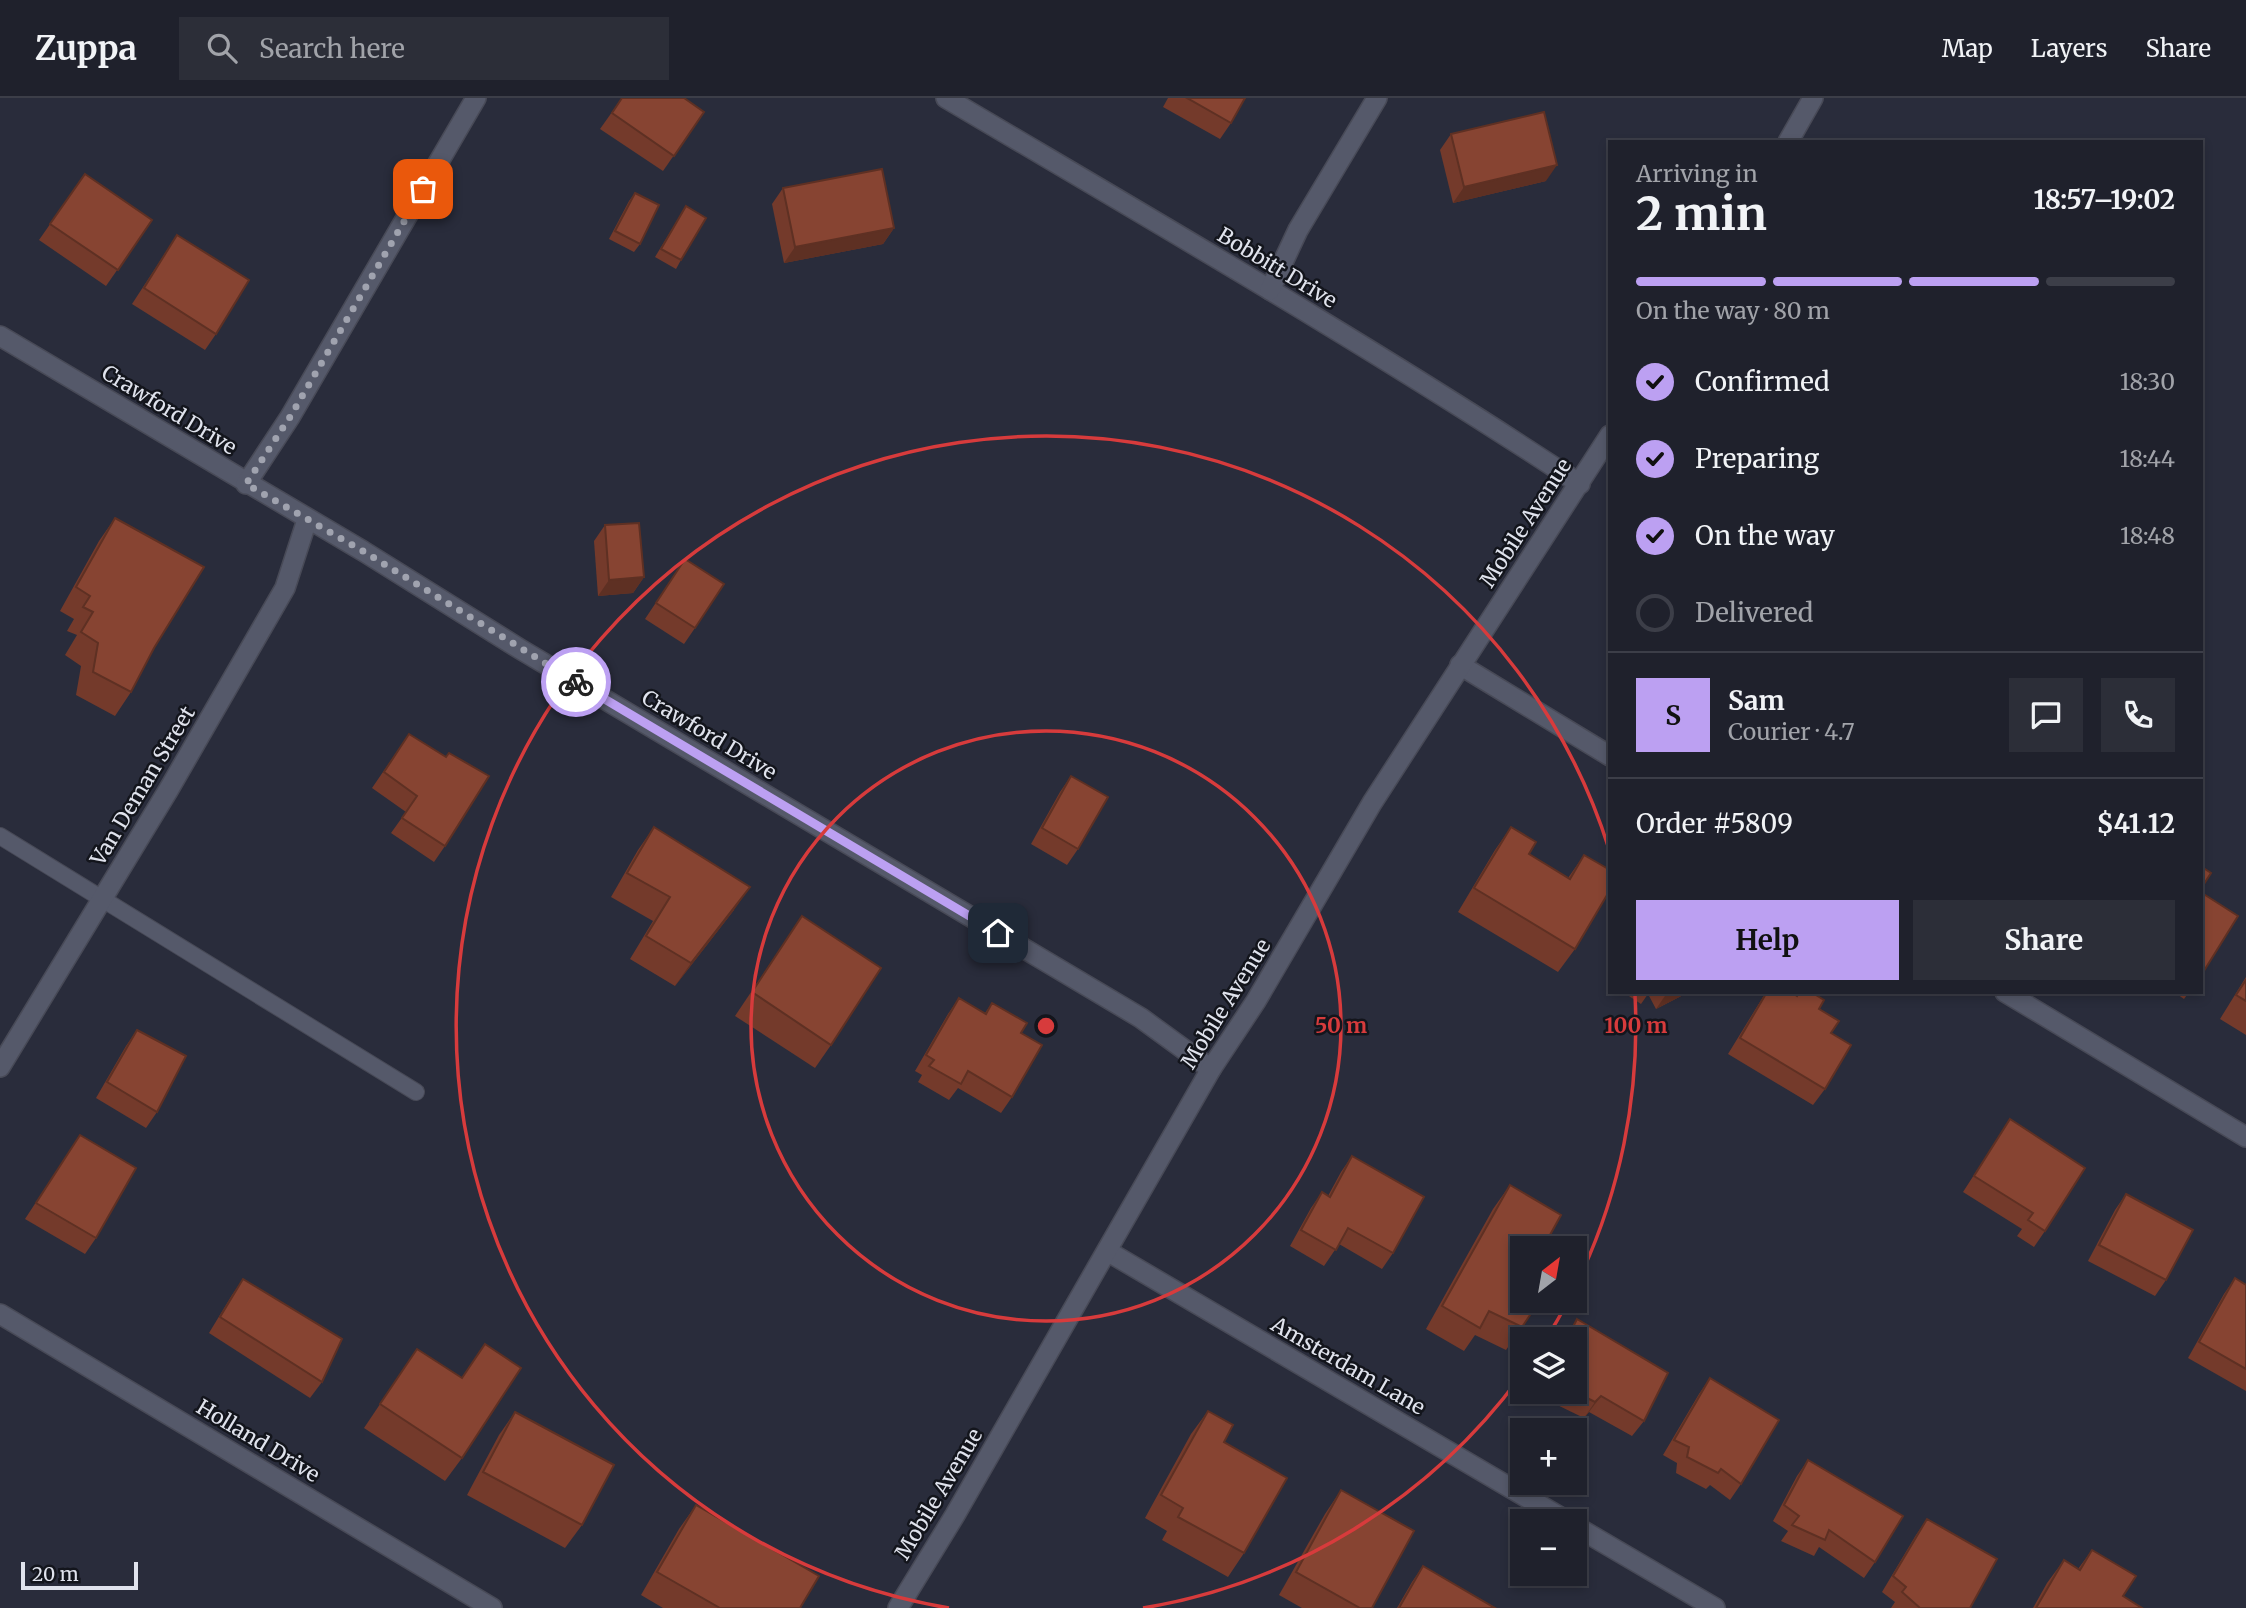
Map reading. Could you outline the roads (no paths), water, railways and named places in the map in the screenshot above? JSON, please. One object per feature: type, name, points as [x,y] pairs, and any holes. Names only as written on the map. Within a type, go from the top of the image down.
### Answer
[{"type":"street","points":[[246,484],[290,417],[476,98]]},
{"type":"street","name":"Bobbitt Drive","points":[[946,98],[1270,289],[1580,484]]},
{"type":"street","points":[[1270,289],[1298,230],[1377,98]]},
{"type":"street","points":[[1789,140],[1813,98]]},
{"type":"street","name":"Crawford Drive","points":[[0,336],[1141,1018],[1211,1069]]},
{"type":"street","name":"Mobile Avenue","points":[[898,1608],[962,1503],[1211,1069],[1256,1001],[1372,803],[1608,438]]},
{"type":"street","name":"Van Deman Street","points":[[0,1067],[169,789],[285,588],[307,520]]},
{"type":"street","points":[[1460,665],[1608,755]]},
{"type":"street","points":[[2008,994],[2246,1137]]},
{"type":"street","name":"Amsterdam Lane","points":[[1107,1251],[1547,1509]]},
{"type":"street","name":"Holland Drive","points":[[0,1314],[492,1608]]},
{"type":"street","points":[[1587,1533],[1716,1608]]},
{"type":"lane","points":[[0,836],[416,1092]]}]
